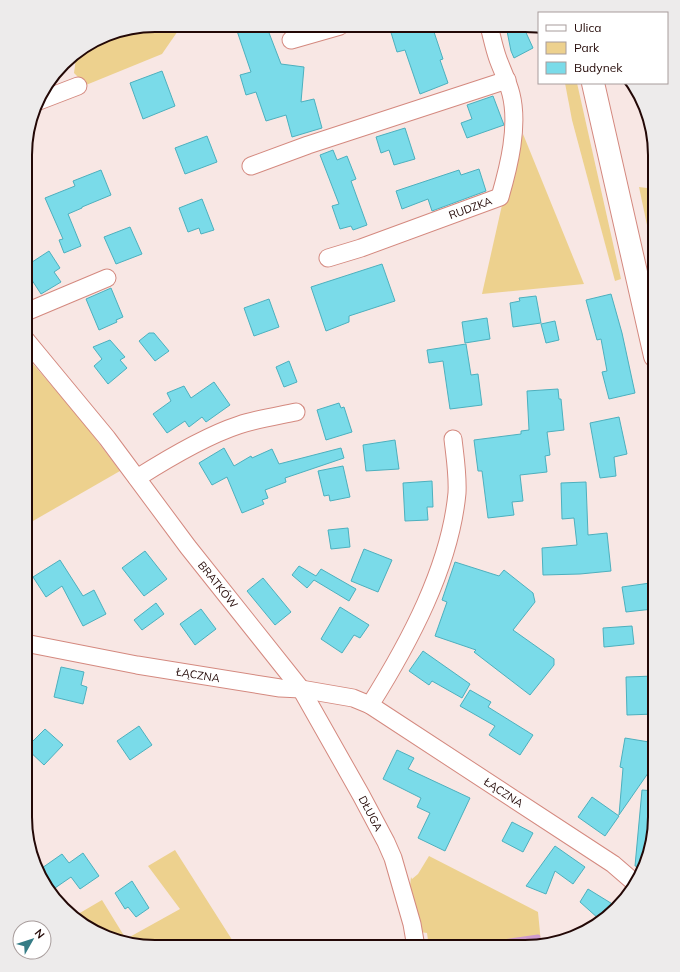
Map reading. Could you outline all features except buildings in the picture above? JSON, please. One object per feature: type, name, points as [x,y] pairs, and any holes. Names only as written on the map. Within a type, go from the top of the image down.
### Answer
[{"type":"main road","points":[[593,84],[648,325]]},
{"type":"street","points":[[291,40],[319,32]]},
{"type":"street","name":"RUDZKA","points":[[328,258],[500,197],[505,181],[514,124],[514,104],[490,32]]},
{"type":"street","points":[[251,166],[506,80]]},
{"type":"street","points":[[47,98],[78,86]]},
{"type":"street","points":[[32,309],[107,278]]},
{"type":"street","name":"BRATKÓW","points":[[32,347],[107,438],[188,547],[301,689]]},
{"type":"street","points":[[137,478],[169,458],[228,429],[239,425],[296,412]]},
{"type":"street","points":[[370,705],[406,644],[420,616],[432,588],[448,540],[457,493],[457,468],[452,439]]},
{"type":"street","name":"ŁĄCZNA","points":[[32,644],[137,665],[353,698],[370,705],[607,860],[630,879]]},
{"type":"street","name":"DŁUGA","points":[[301,689],[386,842],[395,865],[412,924],[415,940]]},
{"type":"green space","points":[[147,32],[177,32],[162,54],[86,85],[74,73],[75,62],[87,53],[108,41],[131,34]]},
{"type":"green space","points":[[565,84],[577,84],[621,279],[615,281],[572,120]]},
{"type":"green space","points":[[523,134],[584,284],[482,294],[502,205]]},
{"type":"green space","points":[[639,187],[648,188],[648,230]]},
{"type":"green space","points":[[32,363],[79,417],[120,471],[32,522]]},
{"type":"green space","points":[[175,850],[232,940],[155,940],[129,937],[180,909],[148,866]]},
{"type":"green space","points":[[429,856],[538,912],[541,939],[428,940],[427,933],[420,932],[410,886],[411,877],[412,879],[418,874]]},
{"type":"green space","points":[[102,900],[124,936],[108,931],[79,914]]},
{"type":"waterway","points":[[517,940],[538,937]]}]
